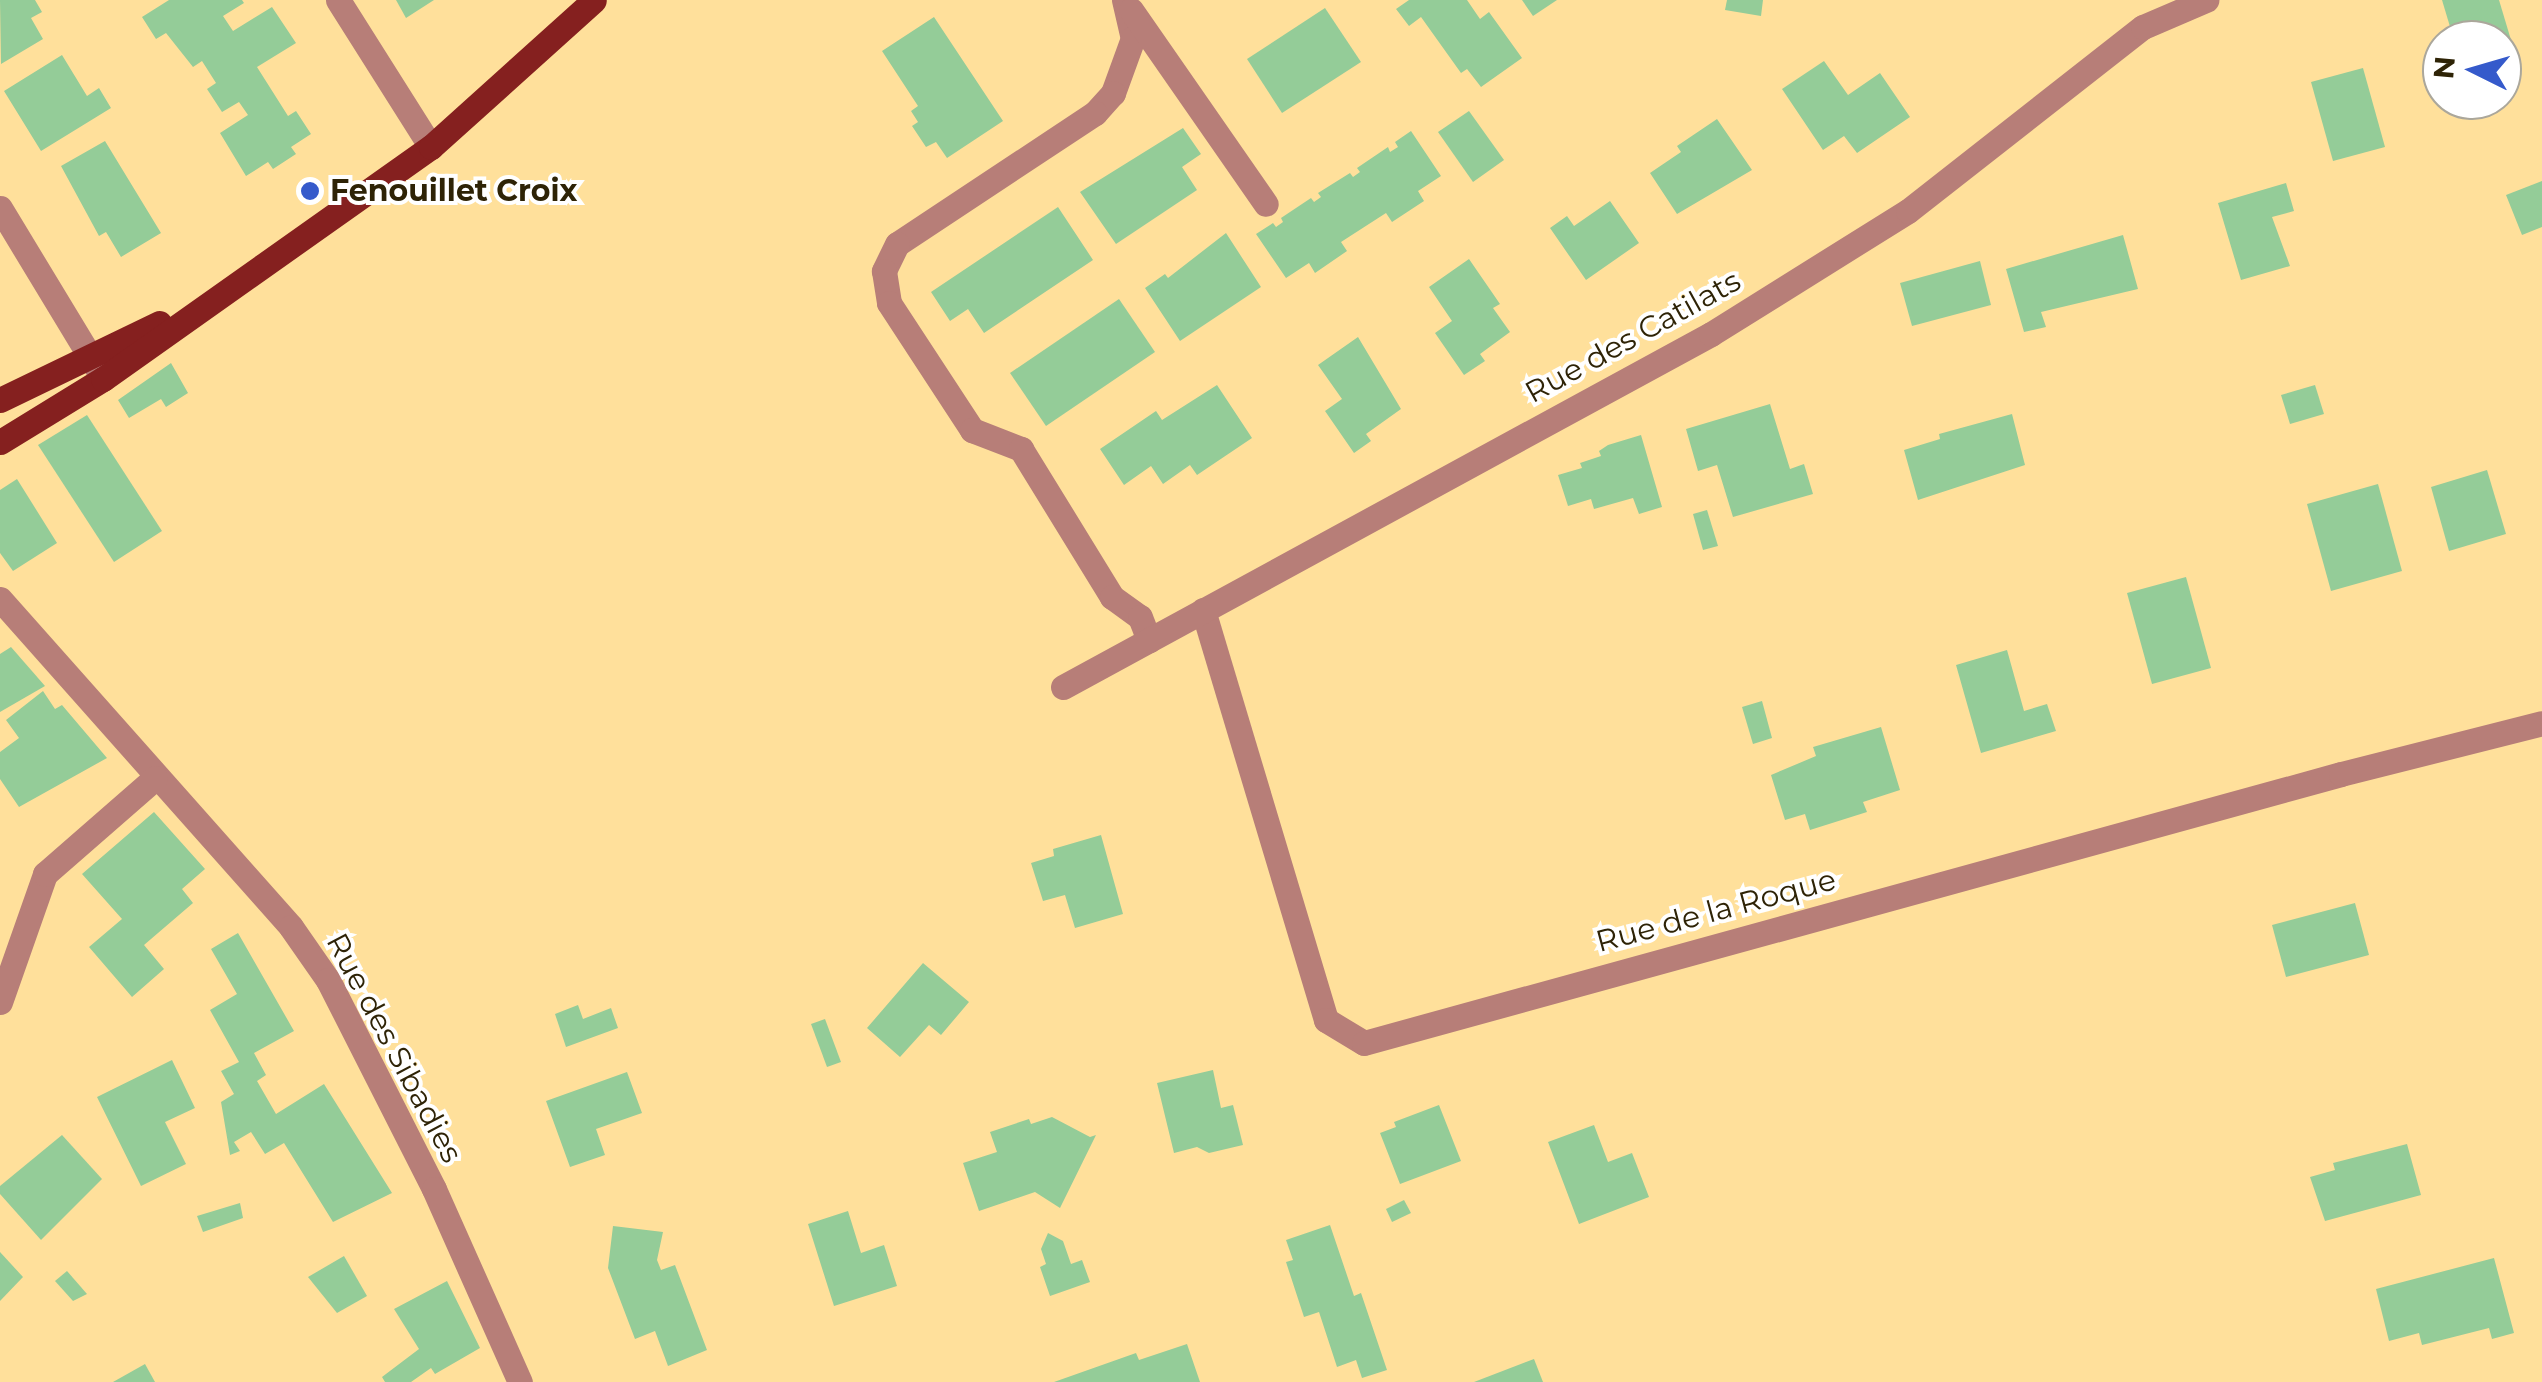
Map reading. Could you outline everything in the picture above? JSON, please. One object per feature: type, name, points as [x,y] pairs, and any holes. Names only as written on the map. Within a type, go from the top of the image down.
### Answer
[{"type":"main road","points":[[0,442],[97,368],[222,293],[431,147],[594,0]]},
{"type":"main road","points":[[0,400],[97,368]]},
{"type":"street","points":[[338,0],[431,147]]},
{"type":"street","name":"Rue des Catilats","points":[[1063,686],[1711,334],[1908,212],[2143,27],[2206,0]]},
{"type":"street","points":[[1126,3],[1266,204]]},
{"type":"street","points":[[1126,3],[1133,38],[1124,72],[1095,113],[897,244],[884,272],[889,304],[972,430],[1021,449],[1112,597],[1140,618],[1150,640]]},
{"type":"street","points":[[0,208],[97,368]]},
{"type":"street","name":"Rue des Sibadies","points":[[0,599],[290,927],[328,980],[434,1189],[520,1382]]},
{"type":"street","name":"Rue de la Roque","points":[[1204,610],[1326,1020],[1364,1043],[2247,799],[2542,723]]},
{"type":"street","points":[[0,1002],[45,874],[156,778]]},
{"type":"building","points":[[0,0],[35,0],[42,12],[31,18],[43,39],[1,64]]},
{"type":"building","points":[[169,0],[242,0],[244,3],[223,16],[233,31],[272,7],[296,43],[257,67],[288,116],[296,111],[311,134],[291,147],[296,154],[273,169],[268,162],[246,176],[220,133],[248,115],[239,102],[222,112],[207,89],[216,83],[202,61],[193,67],[166,33],[156,39],[142,17]]},
{"type":"building","points":[[396,0],[434,0],[406,18]]},
{"type":"building","points":[[1409,0],[1467,0],[1480,19],[1489,12],[1522,58],[1481,87],[1467,69],[1461,73],[1421,17],[1409,26],[1396,9]]},
{"type":"building","points":[[1522,0],[1557,0],[1533,16]]},
{"type":"building","points":[[1727,0],[1763,0],[1761,16],[1725,10]]},
{"type":"building","points":[[2442,0],[2499,0],[2505,20],[2448,20]]},
{"type":"building","points":[[1325,8],[1361,62],[1282,113],[1247,59]]},
{"type":"building","points":[[934,17],[1003,121],[947,158],[936,142],[926,147],[912,126],[918,122],[911,111],[918,106],[882,51]]},
{"type":"building","points":[[62,55],[87,96],[99,88],[111,108],[41,151],[4,91]]},
{"type":"building","points":[[1824,61],[1848,95],[1880,73],[1910,117],[1857,153],[1844,136],[1823,150],[1782,89]]},
{"type":"building","points":[[2363,68],[2385,147],[2333,161],[2311,82]]},
{"type":"building","points":[[1469,111],[1504,160],[1473,182],[1438,132]]},
{"type":"building","points":[[1717,119],[1752,170],[1677,214],[1650,173],[1681,152],[1677,146]]},
{"type":"building","points":[[1183,128],[1201,154],[1182,167],[1197,190],[1116,244],[1080,192]]},
{"type":"building","points":[[1411,131],[1441,176],[1418,191],[1424,201],[1392,222],[1386,213],[1341,242],[1347,251],[1315,273],[1309,263],[1286,278],[1256,234],[1273,223],[1276,227],[1283,222],[1281,218],[1311,198],[1314,202],[1321,197],[1318,193],[1350,173],[1353,177],[1360,172],[1357,168],[1388,147],[1390,152],[1398,147],[1395,142]]},
{"type":"building","points":[[105,141],[161,233],[121,257],[106,232],[99,236],[61,166]]},
{"type":"building","points":[[2542,181],[2542,227],[2522,235],[2506,195]]},
{"type":"building","points":[[2286,183],[2294,211],[2272,217],[2290,266],[2241,280],[2218,203]]},
{"type":"building","points":[[1610,201],[1639,243],[1586,280],[1550,228],[1567,216],[1574,226]]},
{"type":"building","points":[[1058,207],[1093,260],[984,333],[968,309],[950,321],[931,292]]},
{"type":"building","points":[[1226,233],[1261,287],[1180,341],[1145,288],[1165,274],[1168,278]]},
{"type":"building","points":[[2123,235],[2138,289],[2041,312],[2046,327],[2024,332],[2006,269]]},
{"type":"building","points":[[1469,259],[1500,304],[1493,308],[1510,332],[1480,354],[1485,361],[1464,375],[1435,333],[1452,321],[1429,287]]},
{"type":"building","points":[[1980,261],[1991,305],[1912,326],[1900,283]]},
{"type":"building","points":[[1119,299],[1155,352],[1046,426],[1010,373]]},
{"type":"building","points":[[1358,337],[1401,409],[1366,434],[1371,441],[1354,453],[1325,411],[1342,399],[1318,365]]},
{"type":"building","points":[[171,363],[188,393],[166,407],[161,399],[129,418],[118,400]]},
{"type":"building","points":[[1217,385],[1252,438],[1197,475],[1190,465],[1163,484],[1151,466],[1124,485],[1100,449],[1156,411],[1162,420]]},
{"type":"building","points":[[2315,385],[2324,414],[2290,424],[2281,395]]},
{"type":"building","points":[[1770,404],[1790,469],[1804,464],[1813,494],[1733,517],[1717,465],[1698,471],[1686,429]]},
{"type":"building","points":[[2012,414],[2025,465],[1918,500],[1904,450],[1940,439],[1939,434]]},
{"type":"building","points":[[87,415],[162,531],[114,562],[38,445]]},
{"type":"building","points":[[1641,435],[1662,507],[1639,514],[1633,498],[1594,509],[1591,499],[1568,506],[1558,475],[1582,468],[1580,463],[1601,456],[1599,451],[1608,445]]},
{"type":"building","points":[[2487,470],[2506,534],[2449,551],[2431,487]]},
{"type":"building","points":[[17,479],[57,543],[13,571],[0,553],[0,490]]},
{"type":"building","points":[[2378,484],[2402,571],[2331,591],[2307,504]]},
{"type":"building","points":[[1707,510],[1718,546],[1703,550],[1693,514]]},
{"type":"building","points":[[2186,577],[2211,668],[2152,684],[2127,593]]},
{"type":"building","points":[[11,647],[45,686],[0,712],[0,654]]},
{"type":"building","points":[[2007,650],[2024,711],[2047,704],[2056,731],[1981,753],[1956,665]]},
{"type":"building","points":[[43,691],[55,709],[62,705],[107,758],[19,807],[0,779],[0,752],[19,738],[6,720]]},
{"type":"building","points":[[1762,701],[1772,738],[1753,744],[1742,707]]},
{"type":"building","points":[[1881,727],[1900,790],[1863,802],[1867,812],[1810,830],[1805,814],[1785,820],[1771,775],[1816,756],[1813,747]]},
{"type":"building","points":[[154,812],[205,869],[182,889],[193,903],[144,945],[164,969],[132,997],[89,947],[122,919],[82,874]]},
{"type":"building","points":[[1101,835],[1123,914],[1075,928],[1065,895],[1043,901],[1031,863],[1054,856],[1053,849]]},
{"type":"building","points":[[2355,903],[2369,955],[2286,977],[2272,925]]},
{"type":"building","points":[[238,933],[294,1031],[254,1053],[266,1075],[257,1081],[276,1114],[324,1084],[392,1193],[333,1222],[284,1143],[265,1154],[251,1132],[234,1142],[240,1151],[230,1155],[221,1102],[234,1094],[221,1071],[239,1062],[210,1010],[237,994],[211,949]]},
{"type":"building","points":[[923,963],[969,1002],[941,1035],[929,1025],[900,1057],[867,1028]]},
{"type":"building","points":[[578,1005],[583,1019],[611,1008],[618,1028],[566,1047],[555,1014]]},
{"type":"building","points":[[825,1019],[841,1062],[827,1067],[811,1024]]},
{"type":"building","points":[[172,1060],[195,1108],[165,1122],[186,1164],[141,1186],[97,1097]]},
{"type":"building","points":[[1213,1070],[1221,1108],[1233,1105],[1243,1145],[1209,1153],[1197,1147],[1174,1153],[1157,1083]]},
{"type":"building","points":[[627,1072],[642,1113],[596,1129],[605,1155],[570,1167],[546,1101]]},
{"type":"building","points":[[1439,1105],[1461,1161],[1400,1184],[1380,1133],[1396,1127],[1394,1122]]},
{"type":"building","points":[[1052,1117],[1090,1137],[1096,1135],[1060,1208],[1035,1192],[979,1211],[963,1163],[997,1152],[990,1132],[1029,1119],[1031,1124]]},
{"type":"building","points":[[1594,1125],[1608,1162],[1632,1153],[1649,1197],[1579,1224],[1548,1142]]},
{"type":"building","points":[[62,1135],[102,1179],[41,1240],[0,1194],[0,1186]]},
{"type":"building","points":[[2407,1144],[2421,1195],[2325,1221],[2310,1177],[2335,1170],[2333,1163]]},
{"type":"building","points":[[1404,1200],[1411,1213],[1392,1222],[1386,1209]]},
{"type":"building","points":[[240,1203],[243,1218],[203,1232],[197,1216]]},
{"type":"building","points":[[848,1211],[861,1253],[884,1245],[897,1286],[834,1306],[808,1224]]},
{"type":"building","points":[[1330,1225],[1354,1296],[1361,1293],[1387,1370],[1362,1378],[1356,1360],[1337,1367],[1319,1312],[1304,1317],[1286,1262],[1293,1260],[1286,1240]]},
{"type":"building","points":[[613,1226],[663,1232],[657,1260],[661,1270],[675,1265],[707,1350],[668,1366],[655,1331],[635,1339],[608,1268]]},
{"type":"building","points":[[1048,1233],[1063,1241],[1071,1264],[1082,1260],[1090,1282],[1050,1296],[1040,1267],[1046,1264],[1041,1249]]},
{"type":"building","points":[[0,1252],[23,1277],[0,1301]]},
{"type":"building","points":[[344,1256],[367,1296],[337,1313],[308,1277]]},
{"type":"building","points":[[2494,1258],[2514,1333],[2492,1339],[2489,1328],[2422,1345],[2419,1333],[2389,1341],[2376,1289]]},
{"type":"building","points":[[67,1271],[87,1294],[73,1301],[55,1281]]},
{"type":"building","points":[[447,1281],[480,1348],[435,1374],[431,1368],[411,1382],[385,1382],[382,1377],[419,1349],[394,1309]]},
{"type":"building","points":[[1187,1344],[1200,1382],[1054,1382],[1136,1353],[1139,1360]]},
{"type":"building","points":[[1534,1359],[1543,1382],[1474,1382]]},
{"type":"building","points":[[145,1364],[155,1382],[113,1382]]},
{"type":"place","name":"Fenouillet Croix","points":[[310,191]]}]
